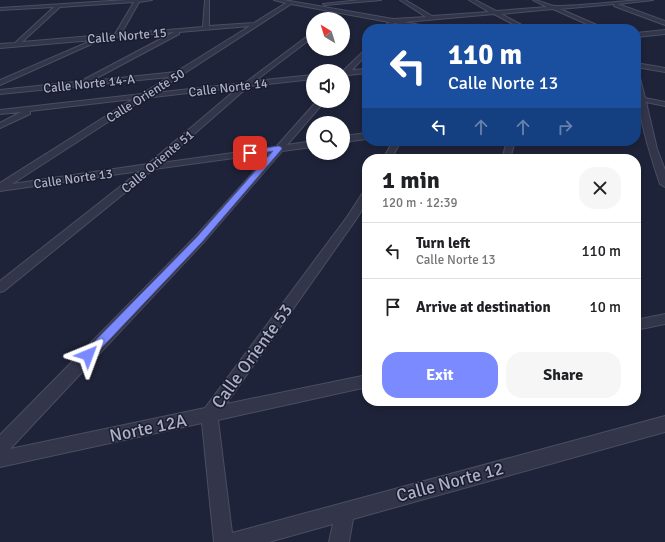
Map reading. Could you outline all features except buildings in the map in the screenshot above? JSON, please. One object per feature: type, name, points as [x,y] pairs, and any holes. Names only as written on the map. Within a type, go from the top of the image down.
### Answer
[{"type":"street","points":[[0,8],[150,0]]},
{"type":"street","points":[[206,28],[207,0]]},
{"type":"street","points":[[276,0],[331,12]]},
{"type":"street","points":[[308,6],[338,2],[379,0]]},
{"type":"street","points":[[402,0],[431,18]]},
{"type":"street","points":[[471,0],[517,24]]},
{"type":"street","points":[[535,0],[590,24]]},
{"type":"street","points":[[603,0],[665,23]]},
{"type":"street","points":[[390,24],[393,21],[651,0]]},
{"type":"street","points":[[117,36],[137,1]]},
{"type":"street","points":[[0,8],[14,2]]},
{"type":"street","name":"Calle Oriente 50","points":[[0,188],[290,2]]},
{"type":"street","points":[[338,2],[339,12]]},
{"type":"street","points":[[0,51],[18,44],[59,5]]},
{"type":"street","points":[[350,15],[410,24]]},
{"type":"street","name":"Calle Norte 15","points":[[0,46],[255,24]]},
{"type":"street","points":[[81,84],[182,30]]},
{"type":"street","points":[[641,34],[665,32]]},
{"type":"street","points":[[0,83],[103,37]]},
{"type":"street","name":"Calle Oriente 51","points":[[0,288],[150,167],[246,85],[306,39]]},
{"type":"street","points":[[350,68],[362,55]]},
{"type":"street","points":[[641,66],[665,70]]},
{"type":"street","points":[[350,73],[362,72]]},
{"type":"street","name":"Calle Norte 14-A","points":[[0,92],[179,74]]},
{"type":"street","name":"Calle Norte 14","points":[[0,112],[306,78]]},
{"type":"street","points":[[641,96],[665,104]]},
{"type":"street","points":[[641,103],[653,149],[665,184]]},
{"type":"street","points":[[0,447],[199,240],[315,108]]},
{"type":"street","points":[[0,126],[35,109]]},
{"type":"street","points":[[350,138],[362,137]]},
{"type":"street","name":"Calle Norte 13","points":[[0,188],[306,145]]},
{"type":"street","points":[[653,149],[665,152]]},
{"type":"street","name":"Calle Oriente 53","points":[[224,542],[209,415],[352,218],[362,201]]},
{"type":"street","points":[[641,324],[665,319]]},
{"type":"street","name":"Norte 12A","points":[[0,459],[362,382]]},
{"type":"street","name":"Calle Norte 12","points":[[234,542],[665,424]]},
{"type":"street","points":[[339,542],[345,511]]},
{"type":"route","points":[[88,355],[199,240],[279,148],[250,153]]}]
